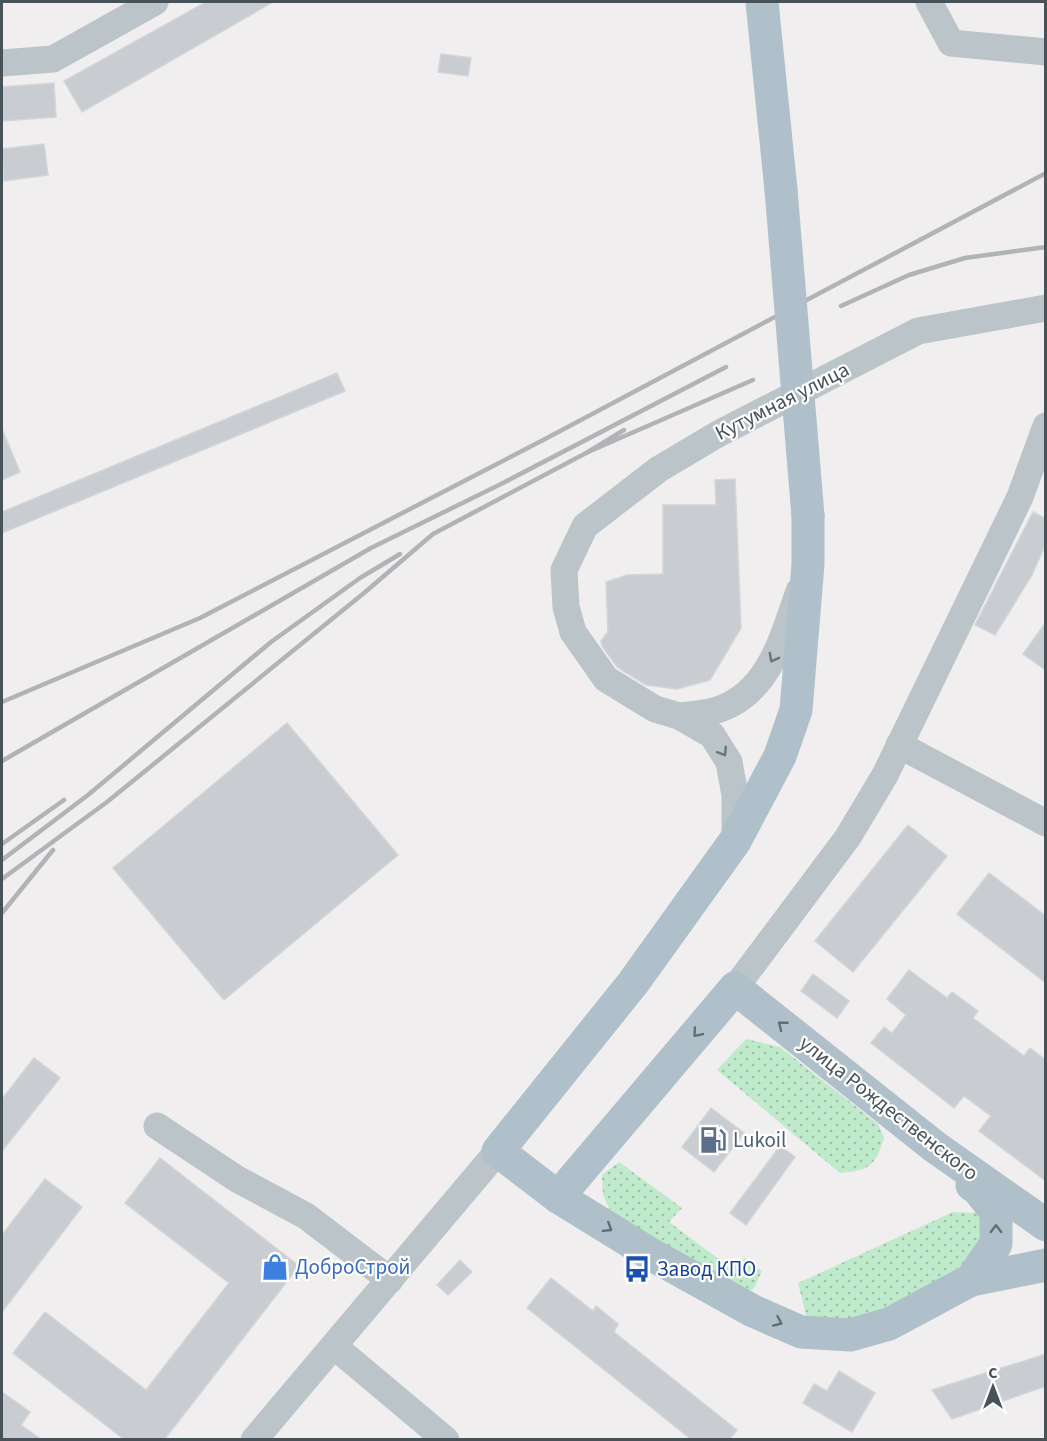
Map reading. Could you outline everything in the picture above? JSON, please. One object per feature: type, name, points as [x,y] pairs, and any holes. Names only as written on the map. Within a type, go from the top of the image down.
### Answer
[{"type":"main road","points":[[762,2],[782,190],[808,516],[808,564],[796,710],[780,756],[735,841],[633,984],[498,1151],[558,1197],[652,1255],[753,1311],[801,1332],[850,1335],[889,1324],[971,1280],[1046,1265]]},
{"type":"main road","points":[[558,1197],[735,988]]},
{"type":"main road","name":"улица Рождественского","points":[[735,988],[935,1147],[1046,1226]]},
{"type":"main road","points":[[935,1147],[943,1164],[978,1189],[996,1212],[996,1244],[971,1280]]},
{"type":"street","points":[[2,63],[53,59],[155,2]]},
{"type":"street","points":[[929,2],[951,43],[1046,52]]},
{"type":"street","name":"Кутумная улица","points":[[679,716],[656,710],[606,679],[573,632],[566,607],[564,570],[585,526],[659,469],[718,434],[918,331],[1046,308]]},
{"type":"street","points":[[735,988],[848,837],[885,775],[1020,497],[1046,426]]},
{"type":"street","points":[[679,716],[718,710],[734,703],[753,688],[774,660],[808,564]]},
{"type":"street","points":[[679,716],[712,735],[729,762],[735,795],[735,841]]},
{"type":"street","points":[[899,745],[1046,823]]},
{"type":"street","points":[[157,1126],[237,1179],[306,1216],[390,1280]]},
{"type":"street","points":[[254,1440],[498,1151]]},
{"type":"street","points":[[334,1346],[446,1440]]},
{"type":"green space","points":[[746,1039],[780,1047],[878,1124],[884,1138],[874,1161],[864,1168],[840,1173],[717,1070]]},
{"type":"green space","points":[[619,1162],[682,1208],[669,1222],[728,1266],[745,1258],[762,1271],[754,1288],[740,1297],[614,1219],[603,1195],[602,1175]]},
{"type":"green space","points":[[953,1212],[978,1213],[989,1230],[973,1257],[891,1317],[809,1327],[798,1283]]},
{"type":"building","points":[[206,2],[273,2],[82,112],[64,81]]},
{"type":"building","points":[[441,54],[471,58],[468,76],[438,72]]},
{"type":"building","points":[[54,83],[56,117],[2,121],[2,87]]},
{"type":"building","points":[[44,144],[48,175],[4,181],[2,149]]},
{"type":"building","points":[[337,373],[345,391],[2,533],[2,512]]},
{"type":"building","points":[[2,429],[20,472],[2,480]]},
{"type":"building","points":[[735,479],[741,628],[710,680],[677,689],[646,685],[617,667],[602,646],[601,641],[608,632],[606,582],[627,575],[663,574],[663,505],[716,505],[715,480]]},
{"type":"building","points":[[1033,512],[1046,519],[1046,543],[1032,575],[995,635],[975,625]]},
{"type":"building","points":[[1046,622],[1046,670],[1023,654]]},
{"type":"building","points":[[287,723],[398,855],[224,1000],[113,868]]},
{"type":"building","points":[[908,825],[947,856],[853,972],[815,941]]},
{"type":"building","points":[[989,873],[1046,916],[1046,983],[957,914]]},
{"type":"building","points":[[909,970],[947,998],[952,992],[978,1011],[973,1018],[1024,1056],[1030,1048],[1046,1060],[1046,1181],[979,1131],[991,1116],[964,1096],[954,1108],[871,1043],[884,1027],[892,1033],[906,1015],[887,999]]},
{"type":"building","points":[[813,974],[849,1001],[837,1018],[801,991]]},
{"type":"building","points":[[34,1058],[60,1078],[2,1151],[2,1099]]},
{"type":"building","name":"Lukoil","points":[[711,1108],[744,1133],[714,1172],[682,1147]]},
{"type":"building","points":[[780,1146],[795,1157],[746,1225],[730,1213]]},
{"type":"building","points":[[160,1158],[299,1266],[164,1440],[125,1440],[13,1353],[45,1312],[146,1390],[229,1283],[125,1203]]},
{"type":"building","points":[[45,1179],[82,1207],[2,1312],[2,1235]]},
{"type":"building","points":[[460,1260],[472,1272],[448,1295],[437,1285]]},
{"type":"building","points":[[551,1278],[593,1311],[596,1306],[618,1324],[614,1332],[737,1430],[729,1440],[692,1440],[527,1308]]},
{"type":"building","points":[[1046,1354],[1046,1386],[952,1419],[932,1390]]},
{"type":"building","points":[[839,1371],[875,1393],[852,1432],[803,1403],[814,1384],[827,1391]]},
{"type":"building","points":[[2,1392],[30,1412],[21,1425],[42,1440],[2,1440]]},
{"type":"railway","points":[[2,702],[200,618],[547,438],[1046,173]]},
{"type":"railway","points":[[841,306],[909,275],[965,258],[1046,247]]},
{"type":"railway","points":[[2,761],[371,548],[503,483],[726,367]]},
{"type":"railway","points":[[624,430],[588,452],[753,380]]},
{"type":"railway","points":[[2,879],[107,802],[433,534],[588,452]]},
{"type":"railway","points":[[2,860],[88,795],[271,642],[360,578],[400,554]]},
{"type":"railway","points":[[2,844],[64,800]]},
{"type":"railway","points":[[2,913],[53,850]]},
{"type":"place","name":"Lukoil","points":[[713,1140]]},
{"type":"place","name":"ДоброСтрой","points":[[275,1267]]},
{"type":"place","name":"Завод КПО","points":[[637,1269]]}]
